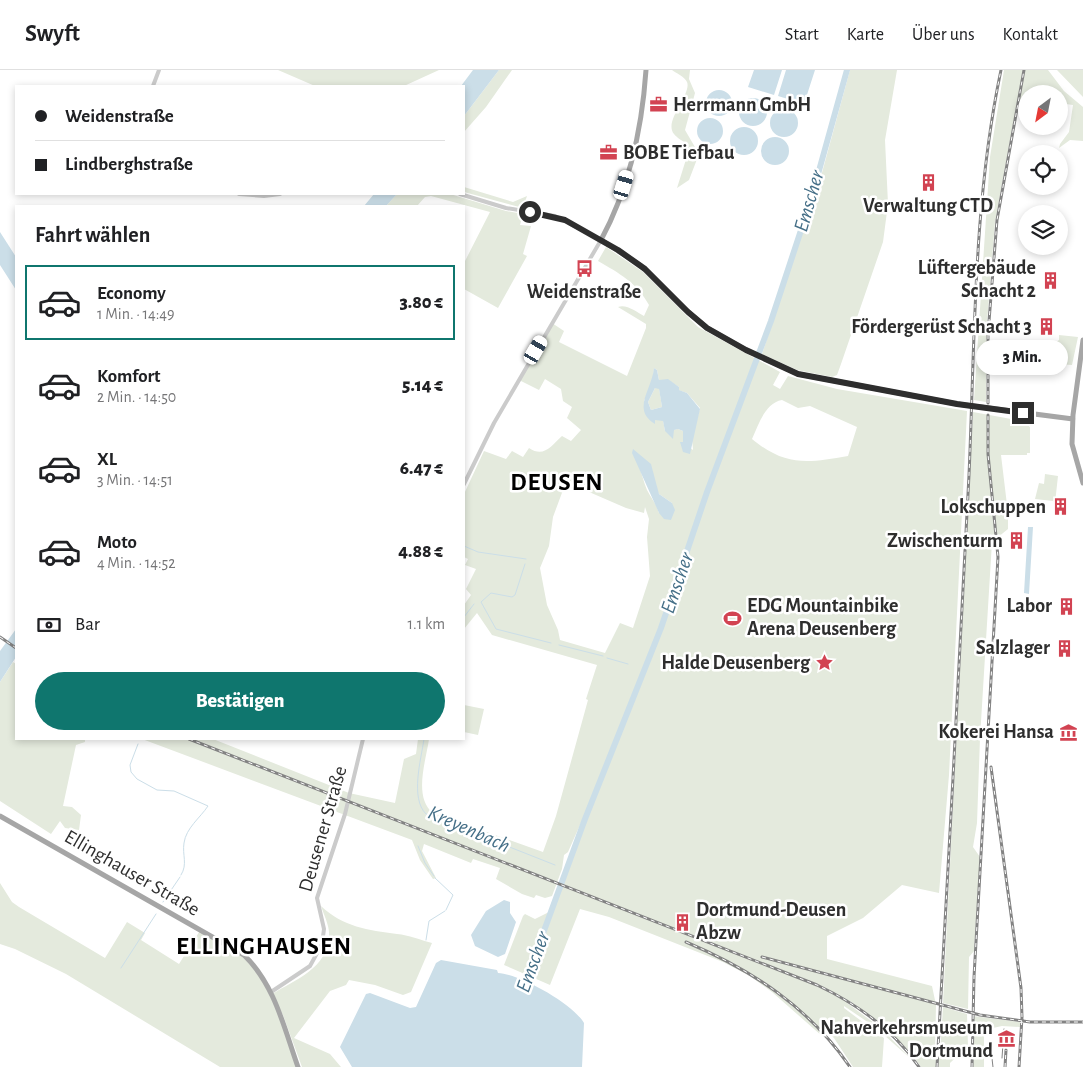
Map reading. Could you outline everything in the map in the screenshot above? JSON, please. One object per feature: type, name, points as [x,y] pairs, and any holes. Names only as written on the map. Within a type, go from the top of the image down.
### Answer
[{"type":"main road","points":[[646,70],[643,113],[636,141],[619,199],[601,240],[640,265],[700,323],[746,350],[808,377],[957,404],[1073,419]]},
{"type":"main road","points":[[1083,340],[1073,419],[1072,444],[1083,483]]},
{"type":"main road","name":"Ellinghauser Straße","points":[[0,816],[233,947],[252,963],[271,992],[298,1067]]},
{"type":"street","points":[[153,85],[159,70]]},
{"type":"street","points":[[252,195],[272,195]]},
{"type":"street","points":[[463,195],[506,208],[558,218],[601,240],[494,423],[465,482]]},
{"type":"street","name":"Deusener Straße","points":[[271,992],[310,966],[322,944],[324,929],[317,898],[345,814],[363,740]]},
{"type":"shaded area","points":[[278,70],[439,70],[406,85],[313,85]]},
{"type":"shaded area","points":[[499,70],[512,70],[486,107],[465,131],[465,115]]},
{"type":"shaded area","points":[[672,70],[690,70],[689,79],[695,93],[685,130],[699,154],[689,180],[677,188],[688,153],[687,144],[674,134],[672,122],[686,93],[687,82]]},
{"type":"shaded area","points":[[850,70],[897,70],[885,140],[888,204],[883,242],[837,375],[832,377],[797,370],[762,354],[820,180]]},
{"type":"shaded area","points":[[1004,70],[1023,70],[1020,85],[1018,85],[1018,97],[995,222],[987,323],[986,402],[974,400],[990,157]]},
{"type":"shaded area","points":[[1025,70],[1048,70],[1059,85],[1022,85]]},
{"type":"shaded area","points":[[1057,70],[1083,70],[1083,97]]},
{"type":"shaded area","points":[[1068,94],[1083,107],[1083,141],[1070,140],[1060,145],[1069,132],[1073,105],[1068,104]]},
{"type":"shaded area","points":[[465,187],[513,202],[527,196],[523,208],[465,192]]},
{"type":"shaded area","points":[[396,195],[453,195],[506,211],[523,214],[520,225],[531,226],[523,254],[527,256],[498,308],[465,290],[465,261],[490,212],[431,196],[425,197],[418,205],[387,205]]},
{"type":"shaded area","points":[[606,247],[643,272],[698,327],[780,372],[773,385],[780,389],[788,376],[837,389],[967,411],[949,775],[939,893],[902,885],[863,918],[827,936],[827,959],[932,986],[936,1005],[935,1052],[940,1054],[943,1007],[967,1014],[968,1046],[950,1063],[950,1067],[921,1067],[888,1030],[848,1000],[847,1003],[881,1028],[911,1059],[875,1027],[844,1006],[844,1008],[884,1038],[882,1067],[853,1067],[834,1038],[827,1032],[822,1036],[772,992],[750,976],[723,962],[609,917],[580,909],[550,985],[504,965],[523,916],[525,914],[535,919],[553,910],[612,753],[568,852],[564,855],[562,869],[552,896],[545,898],[536,895],[534,898],[522,894],[496,879],[500,868],[473,859],[471,863],[424,844],[422,851],[436,878],[433,879],[420,860],[412,840],[145,740],[216,740],[349,793],[395,803],[404,759],[416,754],[418,740],[429,740],[422,788],[427,806],[433,813],[543,852],[556,816],[588,700],[586,699],[597,665],[492,635],[477,613],[465,628],[465,604],[471,595],[466,589],[476,569],[465,565],[468,559],[465,558],[465,492],[484,451],[506,459],[512,451],[523,457],[529,448],[539,452],[547,450],[562,436],[571,441],[581,430],[567,418],[572,407],[563,401],[561,389],[545,379],[539,390],[519,380],[552,323],[564,331],[559,342],[627,376],[646,324],[618,307],[628,307],[644,316],[649,305],[639,291],[620,274],[598,261]],"holes":[[[654,368],[657,370],[659,380],[668,380],[679,387],[678,390],[687,393],[700,408],[692,439],[693,450],[683,442],[683,431],[678,429],[665,431],[663,420],[655,420],[644,401],[653,382]],[[782,400],[798,408],[810,406],[857,427],[848,456],[798,461],[776,454],[752,439],[763,415],[771,405]],[[639,466],[659,494],[672,503],[659,513],[647,490]],[[566,482],[626,508],[644,513],[645,507],[649,519],[647,537],[650,576],[633,628],[620,623],[605,653],[560,640],[558,630],[547,605],[540,568],[549,546],[553,517]]]},
{"type":"shaded area","points":[[1059,335],[1078,337],[1072,365],[1056,364],[1060,360],[1061,348],[1055,347],[1058,346],[1058,342],[1056,342],[1059,340]]},
{"type":"shaded area","points":[[655,388],[659,388],[662,407],[651,410],[648,402]]},
{"type":"shaded area","points":[[973,412],[1022,421],[1030,427],[1030,453],[1027,453],[1027,455],[1001,455],[1008,513],[1008,529],[992,542],[980,738],[977,823],[973,847],[980,857],[974,951],[969,957],[968,1009],[943,1003]]},
{"type":"shaded area","points":[[1045,474],[1058,476],[1055,503],[1053,501],[1035,499],[1039,483],[1044,484]]},
{"type":"shaded area","points":[[13,662],[15,663],[15,740],[85,740],[85,742],[76,745],[63,806],[72,807],[81,815],[79,830],[65,828],[60,821],[51,834],[0,801],[0,682]]},
{"type":"shaded area","points":[[465,705],[484,709],[478,735],[465,732]]},
{"type":"shaded area","points":[[0,883],[12,902],[19,907],[105,958],[127,922],[145,933],[141,940],[179,964],[201,929],[244,955],[272,994],[309,972],[323,957],[327,947],[329,932],[321,906],[338,919],[356,926],[406,935],[432,943],[411,992],[403,995],[375,985],[349,980],[346,985],[330,991],[294,1038],[330,1054],[341,1067],[302,1067],[283,1015],[274,998],[298,1067],[220,1067],[66,974],[15,949],[0,944]]},
{"type":"shaded area","points":[[973,1016],[1020,1022],[1020,1027],[1002,1026],[984,1030],[984,1067],[972,1067]]},
{"type":"water","points":[[473,70],[499,70],[465,115],[465,85],[462,85]]},
{"type":"water","points":[[754,70],[782,70],[774,95],[748,87]]},
{"type":"water","points":[[786,70],[815,70],[804,104],[778,96]]},
{"type":"water","points":[[719,90],[728,94],[732,103],[728,112],[719,116],[710,112],[706,103],[710,94]]},
{"type":"water","points":[[753,98],[763,102],[767,112],[763,122],[753,126],[743,122],[739,112],[743,102]]},
{"type":"water","points":[[784,109],[794,113],[798,123],[794,133],[784,137],[774,133],[770,123],[774,113]]},
{"type":"water","points":[[710,118],[719,122],[723,131],[719,140],[710,144],[701,140],[697,131],[701,122]]},
{"type":"water","points":[[744,127],[754,131],[758,141],[754,151],[744,155],[734,151],[730,141],[734,131]]},
{"type":"water","points":[[775,137],[785,141],[789,151],[785,161],[775,165],[765,161],[761,151],[765,141]]},
{"type":"water","points":[[373,195],[396,195],[387,205],[365,205]]},
{"type":"water","points":[[0,232],[15,255],[15,288],[0,265]]},
{"type":"water","points":[[654,368],[657,370],[659,380],[668,379],[679,387],[679,390],[687,393],[700,409],[690,454],[683,452],[680,442],[683,442],[683,431],[674,430],[673,439],[665,431],[663,421],[655,420],[655,424],[644,412],[645,399]],"holes":[[[655,388],[659,389],[662,407],[651,410],[648,402]]]},
{"type":"water","points":[[633,449],[651,464],[659,494],[672,503],[675,510],[671,520],[664,519],[659,513],[632,453]]},
{"type":"water","points":[[1028,527],[1033,527],[1029,594],[1024,593]]},
{"type":"water","points":[[15,630],[15,659],[0,682],[0,651]]},
{"type":"water","points":[[504,900],[510,902],[510,913],[516,922],[505,954],[498,957],[475,946],[471,935],[486,911]]},
{"type":"water","points":[[441,960],[497,970],[498,973],[532,984],[569,1007],[584,1023],[582,1067],[352,1067],[340,1047],[366,994],[370,993],[410,1008],[416,1007],[436,963]]},
{"type":"waterway","name":"Emscher","points":[[523,988],[585,819],[661,628],[707,492],[771,321],[810,203],[847,70]]},
{"type":"waterway","points":[[465,546],[478,552],[526,559]]},
{"type":"waterway","points":[[525,564],[515,595],[512,597],[491,593],[481,602],[496,629],[551,643]]},
{"type":"waterway","points":[[465,616],[474,604]]},
{"type":"waterway","points":[[559,645],[603,656]]},
{"type":"waterway","points":[[607,658],[628,664]]},
{"type":"waterway","name":"Kreyenbach","points":[[424,740],[418,789],[421,807],[426,814],[555,865]]},
{"type":"waterway","points":[[138,744],[130,765],[131,772],[137,779],[157,790],[174,791],[208,806],[190,828],[185,838],[184,867],[181,875]]},
{"type":"waterway","points":[[418,846],[425,863],[434,876]]},
{"type":"waterway","points":[[163,902],[180,877]]},
{"type":"waterway","points":[[435,878],[453,895],[446,910]]},
{"type":"waterway","points":[[426,940],[429,921],[445,911]]},
{"type":"waterway","points":[[121,968],[156,914]]},
{"type":"tram line","points":[[1002,1058],[1004,1029]]},
{"type":"tram line","points":[[991,1050],[993,1067]]},
{"type":"railway","points":[[937,1067],[969,475],[974,323],[980,221],[985,170],[1001,70]]},
{"type":"railway","points":[[988,403],[988,334],[997,220],[1024,70]]},
{"type":"railway","points":[[972,1067],[974,977],[998,557],[988,454],[988,415]]},
{"type":"railway","points":[[0,637],[15,647]]},
{"type":"railway","points":[[192,740],[817,985],[832,992],[874,1019],[898,1041],[919,1067]]},
{"type":"railway","points":[[991,767],[1021,988],[1022,1017],[1019,1067]]},
{"type":"railway","points":[[686,942],[734,965],[777,992],[816,1026],[850,1067]]},
{"type":"railway","points":[[762,957],[980,1015],[1030,1022],[1083,1022]]},
{"type":"railway","points":[[1005,1067],[1006,1050]]},
{"type":"place","name":"Herrmann GmbH","points":[[659,105]]},
{"type":"place","name":"BOBE Tiefbau","points":[[609,153]]},
{"type":"place","name":"Verwaltung CTD","points":[[928,182]]},
{"type":"place","name":"Weidenstraße","points":[[584,268]]},
{"type":"place","name":"Lüftergebäude Schacht 2","points":[[1050,280]]},
{"type":"place","name":"Fördergerüst Schacht 3","points":[[1046,327]]},
{"type":"place","name":"Lokschuppen","points":[[1060,507]]},
{"type":"place","name":"Zwischenturm","points":[[1017,541]]},
{"type":"place","name":"Labor","points":[[1066,606]]},
{"type":"place","name":"EDG Mountainbike Arena Deusenberg","points":[[733,618]]},
{"type":"place","name":"Salzlager","points":[[1064,648]]},
{"type":"place","name":"Halde Deusenberg","points":[[824,663]]},
{"type":"place","name":"Kokerei Hansa","points":[[1068,732]]},
{"type":"place","name":"Dortmund-Deusen Abzw","points":[[682,922]]},
{"type":"place","name":"Nahverkehrsmuseum Dortmund","points":[[1007,1039]]},
{"type":"district","name":"DEUSEN","points":[[557,482]]},
{"type":"district","name":"ELLINGHAUSEN","points":[[264,946]]},
{"type":"route","points":[[530,212],[565,220],[618,250],[645,269],[681,306],[707,328],[746,350],[798,374],[957,404],[1023,413]]}]
